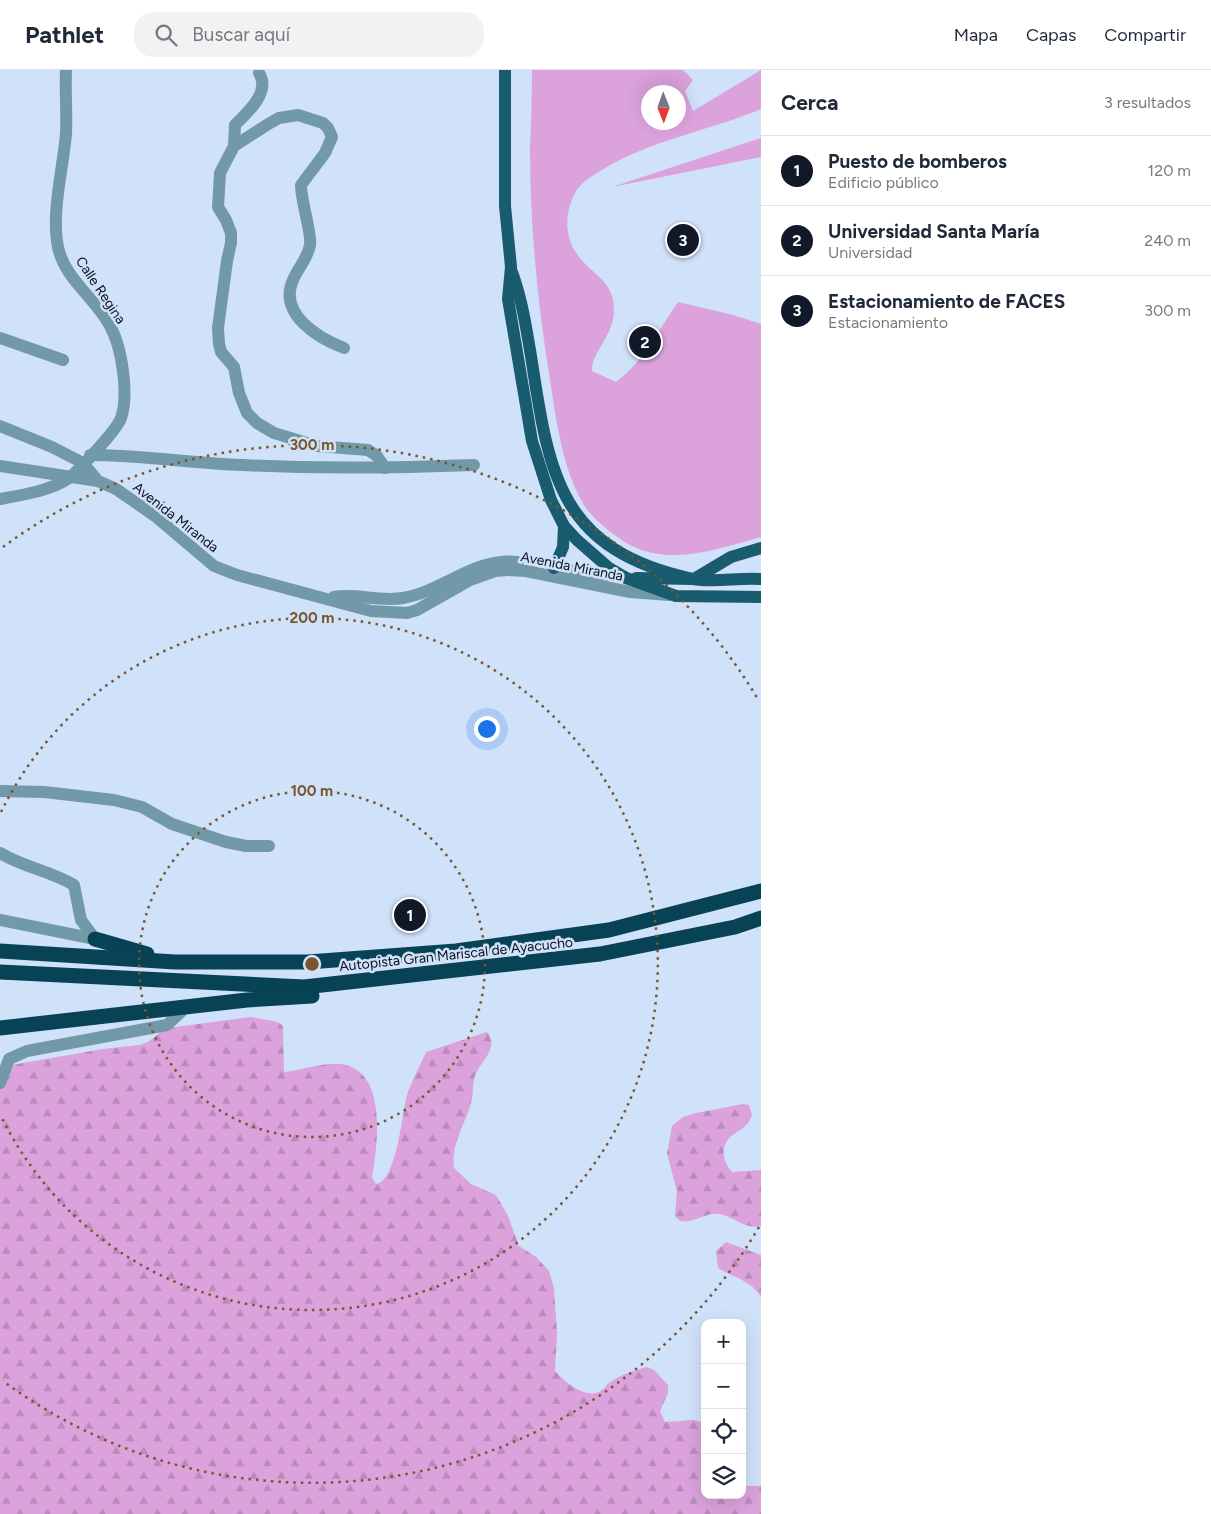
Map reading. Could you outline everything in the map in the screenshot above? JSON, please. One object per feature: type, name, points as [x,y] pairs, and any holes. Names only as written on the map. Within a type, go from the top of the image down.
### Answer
[{"type":"highway","name":"Autopista Gran Mariscal de Ayacucho","points":[[0,951],[175,962],[308,962],[456,951],[609,930],[761,891]]},
{"type":"highway","name":"Autopista Gran Mariscal de Ayacucho","points":[[0,972],[304,987],[600,954],[735,927],[761,918]]},
{"type":"highway","points":[[95,939],[175,962]]},
{"type":"highway","points":[[0,1028],[184,1009],[248,1000],[318,995],[382,978]]},
{"type":"main road","points":[[505,70],[505,206],[511,267],[508,299],[532,441],[550,500],[564,526],[590,553],[626,578],[676,596],[761,597]]},
{"type":"main road","points":[[511,267],[521,295],[544,431],[556,477],[572,509],[588,529],[610,547],[637,560],[694,579],[731,557],[761,548]]},
{"type":"main road","points":[[554,568],[563,547],[564,526]]},
{"type":"main road","points":[[626,578],[761,579]]},
{"type":"main road","points":[[722,597],[761,606]]},
{"type":"street","name":"Calle Regina","points":[[66,70],[66,135],[58,197],[57,246],[60,256],[73,276],[110,326],[122,368],[123,405],[117,427],[69,478]]},
{"type":"street","points":[[259,73],[263,84],[261,93],[248,112],[235,125],[234,146],[220,173],[218,207],[231,233],[218,328],[221,352],[234,367],[238,393],[247,413],[256,423],[296,441],[317,446],[368,450],[377,456],[385,468]]},
{"type":"street","points":[[234,146],[270,122],[288,116],[308,117],[323,123],[331,132],[330,144],[301,185],[310,246],[292,281],[290,298],[295,312],[313,332],[323,340],[344,348]]},
{"type":"street","points":[[0,338],[63,360]]},
{"type":"street","name":"Avenida Miranda","points":[[0,426],[86,459],[98,481]]},
{"type":"street","points":[[86,459],[121,455],[275,467],[385,468],[474,465]]},
{"type":"street","name":"Avenida Miranda","points":[[0,466],[98,481],[116,489],[155,516],[214,566],[237,575],[372,611],[408,613],[418,610],[470,580],[495,571],[508,570],[526,571],[630,592],[676,596]]},
{"type":"street","points":[[0,499],[50,486],[69,478]]},
{"type":"street","name":"Avenida Miranda","points":[[324,598],[344,595],[383,600],[401,598],[435,588],[464,571],[496,562],[515,562],[626,578]]},
{"type":"street","points":[[0,791],[44,792],[114,800],[142,807],[172,824],[226,842],[246,846],[269,846]]},
{"type":"street","points":[[0,853],[15,862],[59,877],[74,885],[81,920],[95,939]]},
{"type":"street","points":[[0,920],[95,939]]},
{"type":"street","points":[[0,1083],[9,1059],[27,1051],[167,1025],[184,1009]]},
{"type":"green space","points":[[532,70],[683,70],[693,80],[686,90],[686,85],[641,85],[641,130],[686,130],[686,94],[693,111],[761,70],[761,109],[660,143],[602,170],[585,181],[575,193],[570,206],[567,226],[571,244],[576,253],[603,281],[612,296],[613,319],[610,329],[596,355],[592,371],[616,382],[644,354],[678,302],[733,315],[761,324],[761,537],[697,553],[664,555],[648,552],[626,543],[606,528],[584,505],[566,462],[546,357],[533,239],[530,149]]},
{"type":"green space","points":[[761,138],[761,157],[612,187]]},
{"type":"green space","points":[[251,1017],[278,1022],[283,1026],[284,1072],[335,1064],[341,1064],[356,1070],[367,1080],[373,1095],[376,1112],[376,1148],[372,1178],[376,1184],[383,1180],[394,1159],[407,1095],[426,1052],[487,1032],[490,1038],[490,1049],[475,1076],[471,1103],[456,1142],[454,1168],[471,1184],[496,1195],[508,1216],[519,1246],[536,1257],[549,1271],[554,1288],[557,1333],[555,1371],[573,1387],[585,1392],[596,1393],[620,1376],[646,1367],[654,1370],[668,1385],[668,1393],[660,1411],[665,1422],[694,1420],[701,1422],[701,1499],[746,1499],[746,1486],[761,1486],[761,1514],[0,1514],[0,1067],[103,1049],[139,1045],[148,1042],[162,1031],[175,1027]]},
{"type":"green space","points":[[743,1104],[749,1105],[752,1115],[747,1125],[727,1141],[724,1157],[732,1172],[761,1170],[761,1226],[750,1226],[719,1214],[690,1221],[680,1221],[675,1216],[677,1191],[667,1154],[672,1126],[683,1117]]},
{"type":"green space","points":[[726,1242],[761,1255],[761,1297],[747,1283],[718,1268],[716,1251]]},
{"type":"place","name":"Estacionamiento de FACES","points":[[683,240]]},
{"type":"place","name":"Universidad Santa María","points":[[645,342]]},
{"type":"place","name":"Puesto de bomberos","points":[[410,915]]}]
